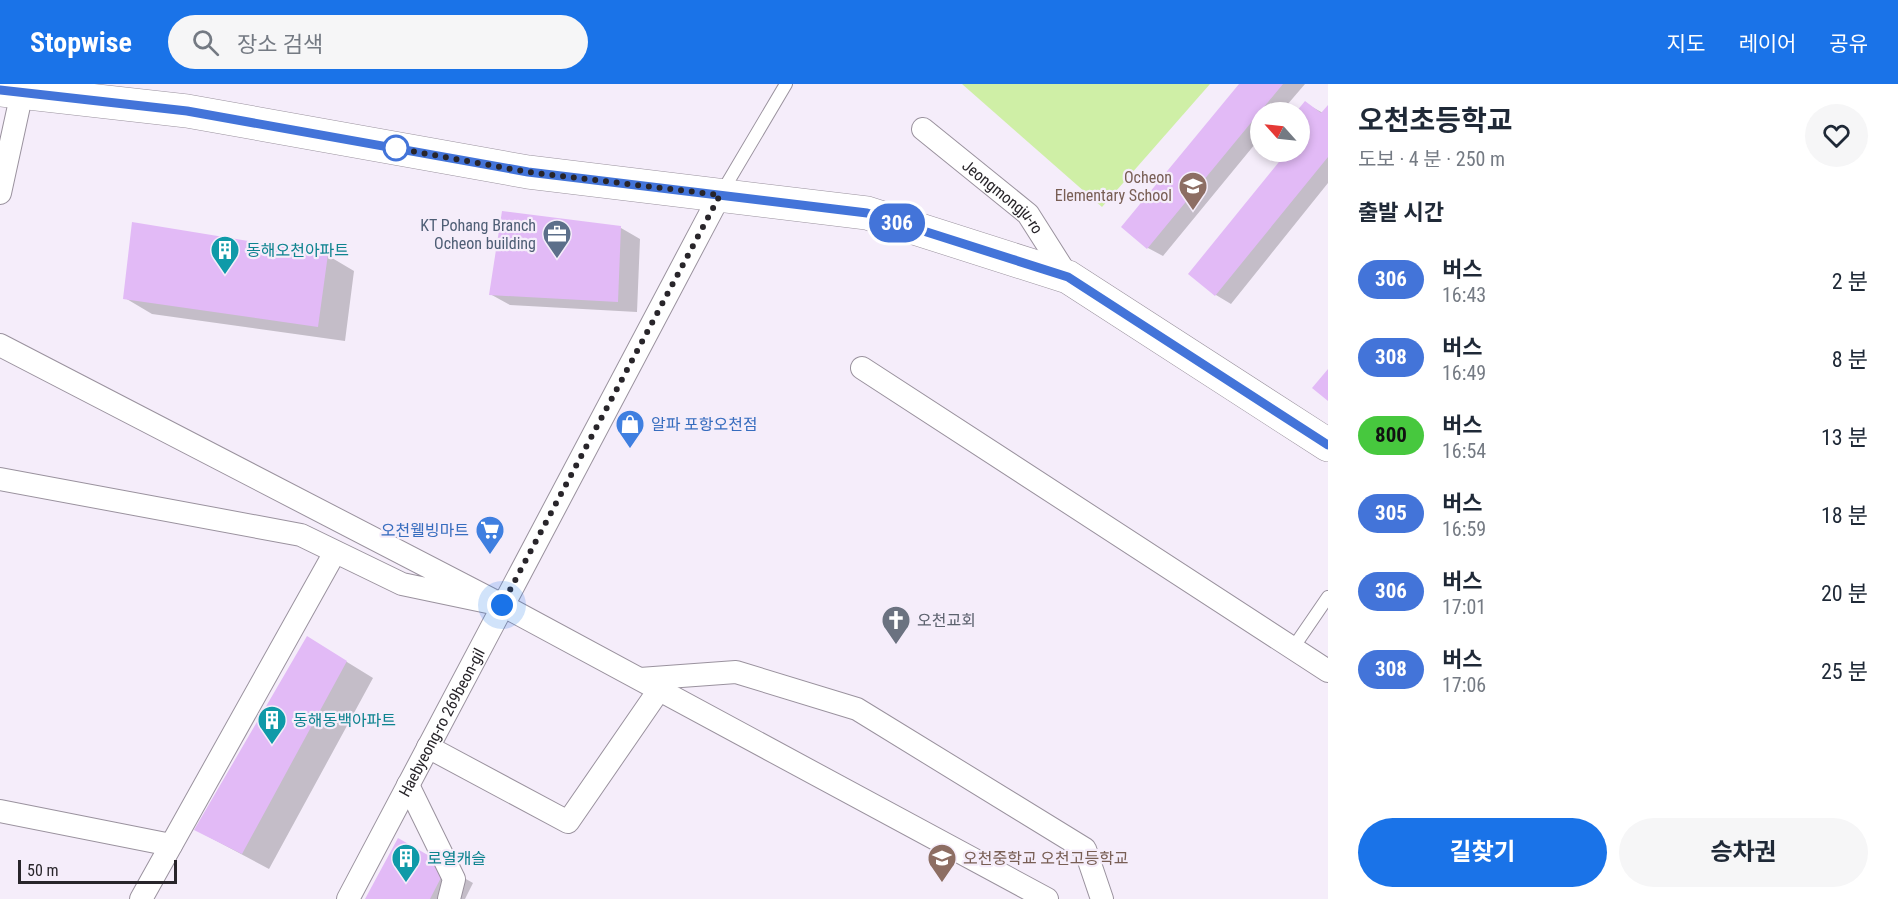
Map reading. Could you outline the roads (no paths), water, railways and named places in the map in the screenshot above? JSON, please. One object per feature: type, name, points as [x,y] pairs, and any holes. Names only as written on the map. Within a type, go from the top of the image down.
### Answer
[{"type":"main road","name":"Jeongmongju-ro","points":[[11,91],[187,111],[528,172],[867,213],[1068,277],[1328,445]]},
{"type":"street","points":[[0,193],[11,91]]},
{"type":"street","name":"Jeongmongju-ro","points":[[923,129],[1028,214],[1068,277]]},
{"type":"street","name":"Haebyeong-ro 269beon-gil","points":[[348,899],[720,195]]},
{"type":"street","points":[[0,345],[502,605],[1047,899]]},
{"type":"street","points":[[862,368],[1328,671]]},
{"type":"street","points":[[0,479],[301,535],[402,584],[502,605]]},
{"type":"street","points":[[141,899],[335,552]]},
{"type":"street","points":[[650,685],[736,672],[857,709],[1084,849],[1102,899]]},
{"type":"street","points":[[428,747],[568,822],[650,685]]},
{"type":"street","points":[[408,785],[454,879],[449,899]]},
{"type":"street","points":[[0,811],[171,845]]},
{"type":"lane","points":[[720,195],[786,84]]},
{"type":"lane","points":[[1293,648],[1328,597]]},
{"type":"place","name":"Ocheon Elementary School","points":[[1193,212]]},
{"type":"place","name":"KT Pohang Branch Ocheon building","points":[[557,260]]},
{"type":"place","name":"동해오천아파트","points":[[225,276]]},
{"type":"place","name":"알파 포항오천점","points":[[630,450]]},
{"type":"place","name":"오천웰빙마트","points":[[490,556]]},
{"type":"place","name":"오천교회","points":[[896,646]]},
{"type":"place","name":"동해동백아파트","points":[[272,746]]},
{"type":"place","name":"로열캐슬","points":[[406,884]]},
{"type":"place","name":"오천중학교 오천고등학교","points":[[942,884]]}]
